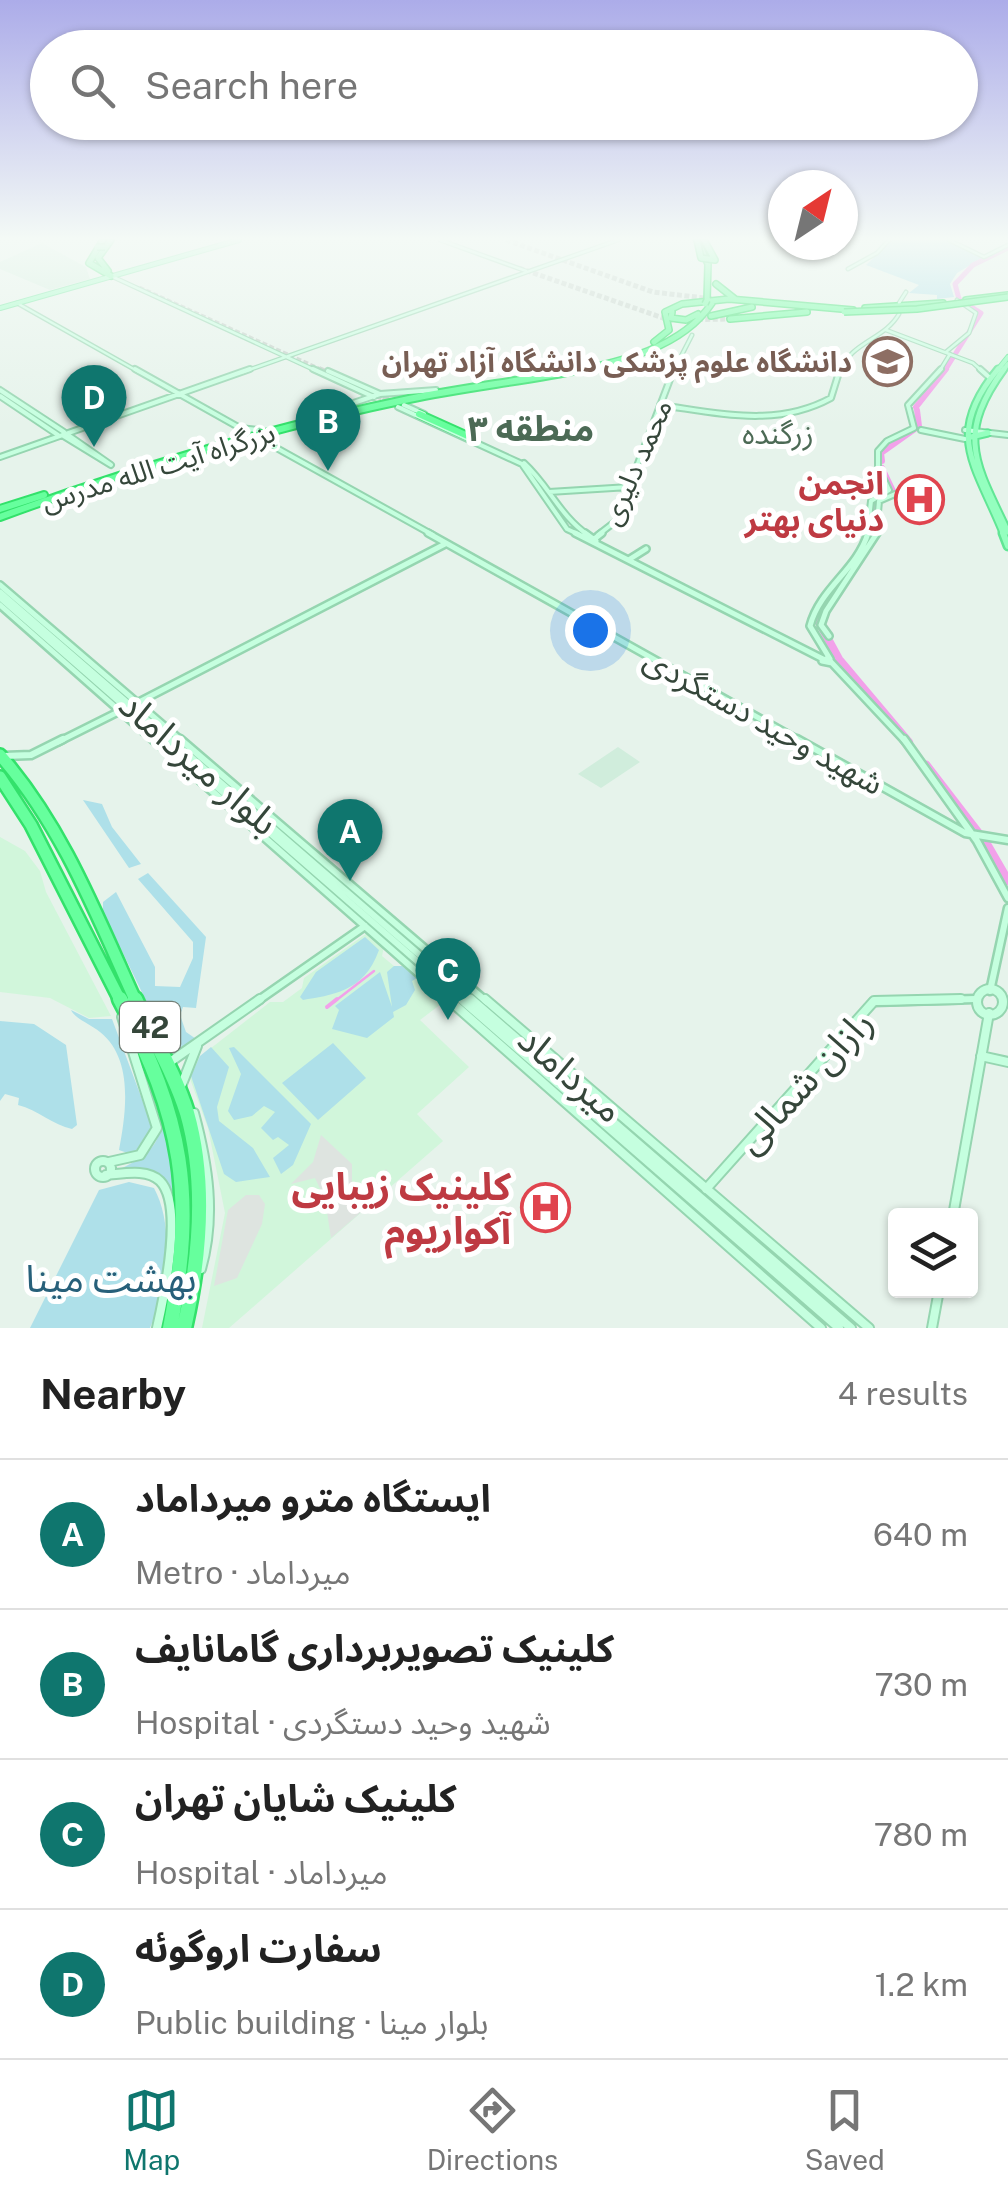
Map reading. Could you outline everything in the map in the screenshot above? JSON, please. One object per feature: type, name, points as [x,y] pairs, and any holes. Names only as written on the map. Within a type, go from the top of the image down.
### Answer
[{"type":"highway","points":[[709,302],[698,314],[681,321],[670,316],[682,306],[709,302],[870,313],[957,302]]},
{"type":"highway","name":"بزرگراه آیت الله مدرس","points":[[0,514],[276,429],[452,390],[617,360],[675,338],[693,326],[709,302]]},
{"type":"highway","points":[[759,302],[789,307]]},
{"type":"highway","points":[[646,347],[669,330],[665,312],[684,303],[866,309],[941,302]]},
{"type":"highway","points":[[711,316],[733,309],[917,309],[966,302]]},
{"type":"highway","points":[[730,319],[967,302]]},
{"type":"highway","points":[[675,338],[711,316],[739,307],[789,307]]},
{"type":"highway","name":"بزرگراه آیت الله مدرس","points":[[46,494],[318,415],[435,388],[596,361],[646,347],[680,331],[698,314]]},
{"type":"highway","points":[[418,414],[470,437]]},
{"type":"highway","points":[[0,514],[46,494]]},
{"type":"highway","name":"42","points":[[0,755],[28,787],[66,849],[168,1064],[198,1156],[200,1228],[194,1290],[184,1328]]},
{"type":"highway","name":"42","points":[[0,777],[38,836],[165,1091],[187,1184],[186,1242],[170,1328]]},
{"type":"main road","points":[[0,308],[21,302]]},
{"type":"main road","points":[[168,302],[324,372]]},
{"type":"main road","points":[[290,356],[440,302]]},
{"type":"main road","points":[[0,456],[443,302]]},
{"type":"main road","points":[[886,330],[899,302]]},
{"type":"main road","points":[[827,660],[810,626],[812,615],[830,584],[862,550],[872,520],[869,504],[885,493],[887,479],[878,462],[884,442],[914,428],[908,404],[935,378],[948,353],[969,333],[976,314],[957,302]]},
{"type":"main road","points":[[17,303],[240,428],[256,430]]},
{"type":"main road","points":[[222,326],[377,396]]},
{"type":"main road","points":[[662,405],[774,418],[800,413],[831,398],[846,354],[869,336],[886,330],[957,356],[992,379]]},
{"type":"main road","name":"محمد دلیری","points":[[590,540],[610,529],[684,343],[692,335]]},
{"type":"main road","points":[[1008,361],[981,396],[968,432],[976,461],[1008,532]]},
{"type":"main road","points":[[318,415],[377,396],[435,388]]},
{"type":"main road","points":[[401,406],[452,390]]},
{"type":"main road","points":[[0,393],[111,465],[62,434]]},
{"type":"main road","points":[[401,406],[440,428],[525,464],[570,525],[590,540]]},
{"type":"main road","points":[[401,406],[486,447]]},
{"type":"main road","points":[[418,414],[440,428]]},
{"type":"main road","points":[[264,441],[264,436],[276,429]]},
{"type":"main road","points":[[921,430],[1008,434]]},
{"type":"main road","points":[[968,432],[988,432]]},
{"type":"main road","points":[[968,432],[1008,546]]},
{"type":"main road","name":"شهید وحید دستگردی","points":[[231,441],[264,441],[979,836],[1008,840]]},
{"type":"main road","points":[[878,462],[886,464]]},
{"type":"main road","points":[[536,476],[559,521],[827,660],[858,686],[979,836],[1008,898]]},
{"type":"main road","points":[[549,492],[628,487]]},
{"type":"main road","points":[[829,636],[821,625],[823,617],[838,586],[870,550],[882,519],[879,502],[896,494]]},
{"type":"main road","points":[[137,702],[445,544]]},
{"type":"main road","points":[[630,559],[646,549]]},
{"type":"main road","name":"میرداماد","points":[[0,595],[91,663],[869,1328]]},
{"type":"main road","name":"میرداماد","points":[[0,595],[132,722],[821,1328]]},
{"type":"main road","name":"بلوار میرداماد","points":[[0,595],[262,816],[851,1328]]},
{"type":"main road","points":[[71,653],[91,663]]},
{"type":"main road","name":"بلوار میرداماد","points":[[98,687],[155,732],[839,1328]]},
{"type":"main road","points":[[0,755],[31,755],[120,711]]},
{"type":"main road","points":[[132,722],[155,732]]},
{"type":"main road","points":[[262,816],[280,824]]},
{"type":"main road","points":[[990,991],[1008,908]]},
{"type":"main road","points":[[168,1064],[364,926]]},
{"type":"main road","points":[[471,988],[476,1003]]},
{"type":"main road","points":[[990,991],[1006,1006],[1000,1013],[989,1013],[974,999],[977,992],[990,991]]},
{"type":"main road","points":[[117,995],[157,1128],[151,1144],[138,1158],[109,1162],[112,1168],[106,1175],[143,1174],[160,1181],[167,1192],[168,1262],[158,1328]]},
{"type":"main road","name":"رازان شمالی","points":[[706,1189],[874,1001],[974,999]]},
{"type":"main road","points":[[953,1208],[989,1013]]},
{"type":"main road","points":[[194,1290],[207,1240],[206,1153],[182,1084],[197,1046]]},
{"type":"main road","points":[[981,1056],[1008,1062]]},
{"type":"main road","points":[[932,1328],[938,1298]]},
{"type":"shaded area","points":[[618,747],[640,762],[601,788],[578,774]]},
{"type":"shaded area","points":[[0,837],[25,851],[40,871],[46,892],[111,1016],[89,1018],[50,998],[0,992]]},
{"type":"shaded area","points":[[367,933],[384,947],[382,956],[394,966],[402,966],[445,1001],[420,1020],[469,1067],[417,1114],[443,1141],[229,1328],[202,1328],[225,1213],[208,1128],[189,1076],[192,1063],[270,1002],[283,1002],[302,988],[304,978]]},
{"type":"shaded area","points":[[321,1135],[352,1164],[352,1182],[362,1203],[366,1190],[386,1169],[390,1174],[374,1201],[331,1238],[325,1199],[315,1178],[291,1184],[313,1162]]},
{"type":"shaded area","points":[[246,1195],[259,1195],[265,1204],[262,1224],[237,1278],[214,1286],[228,1210]]},
{"type":"green space","points":[[83,800],[102,804],[112,827],[141,864],[129,868]]},
{"type":"green space","points":[[148,873],[206,937],[196,1008],[183,1007],[180,1015],[186,1032],[199,1041],[177,1054],[168,1046],[103,912],[103,902],[116,892],[155,967],[155,986],[180,987],[193,958],[193,942],[138,879]]},
{"type":"green space","points":[[365,937],[379,950],[365,975],[335,993],[303,1000],[300,997],[316,972]]},
{"type":"green space","points":[[402,966],[417,978],[412,981],[415,990],[406,1005],[393,1012],[394,1017],[367,1038],[332,1029],[339,1010],[335,1006],[380,972],[392,1007],[387,972]]},
{"type":"green space","points":[[71,1010],[89,1019],[112,1019],[152,1126],[133,1155],[119,1150],[125,1087],[118,1057],[100,1032]]},
{"type":"green space","points":[[0,1021],[34,1024],[66,1045],[77,1125],[72,1129],[18,1105],[19,1098],[5,1094],[0,1101]]},
{"type":"green space","points":[[333,1043],[366,1078],[318,1120],[282,1083]]},
{"type":"green space","points":[[211,1047],[229,1067],[217,1107],[219,1121],[253,1148],[270,1177],[236,1182],[224,1174],[191,1076],[200,1056]]},
{"type":"green space","points":[[234,1047],[311,1124],[293,1165],[281,1174],[273,1158],[289,1145],[278,1137],[273,1140],[261,1128],[275,1112],[264,1106],[252,1116],[234,1120],[228,1111],[241,1074],[229,1048]]},
{"type":"green space","points":[[148,1074],[172,1141],[177,1170],[179,1226],[167,1325],[161,1325],[175,1245],[174,1203],[168,1185],[157,1173],[120,1169],[149,1151],[156,1141],[159,1119],[144,1075]]},
{"type":"green space","name":"بهشت مينا","points":[[129,1182],[154,1188],[165,1221],[164,1276],[150,1328],[30,1328],[99,1190]]},
{"type":"waterway","points":[[945,370],[981,313],[964,302]]},
{"type":"waterway","points":[[916,407],[945,370]]},
{"type":"waterway","points":[[882,461],[881,453],[919,426],[917,410]]},
{"type":"waterway","points":[[871,535],[877,520],[873,503],[893,491],[882,468]]},
{"type":"waterway","points":[[866,549],[872,533]]},
{"type":"waterway","points":[[815,615],[839,659],[909,742]]},
{"type":"waterway","points":[[926,765],[986,843],[1008,881]]},
{"type":"waterway","points":[[334,1002],[374,971]]},
{"type":"waterway","points":[[327,1007],[337,999]]},
{"type":"tunnel","points":[[170,302],[325,372]]},
{"type":"tunnel","points":[[617,302],[669,320],[730,319]]},
{"type":"tunnel","points":[[319,369],[419,414]]},
{"type":"tunnel","points":[[372,394],[403,409]]},
{"type":"place","name":"دانشگاه علوم پزشکی دانشگاه آزاد تهران","points":[[887,361]]},
{"type":"place","name":"سفارت اروگوئه","points":[[94,447]]},
{"type":"place","name":"کلینیک تصویربرداری گامانایف","points":[[328,471]]},
{"type":"place","name":"انجمن دنیای بهتر","points":[[919,500]]},
{"type":"place","name":"ایستگاه مترو میرداماد","points":[[350,881]]},
{"type":"place","name":"کلینیک شایان تهران","points":[[448,1020]]},
{"type":"place","name":"کلینیک زیبایی آکواریوم","points":[[546,1208]]},
{"type":"district","name":"منطقه ۳","points":[[531,428]]},
{"type":"district","name":"زرگنده","points":[[778,433]]}]
